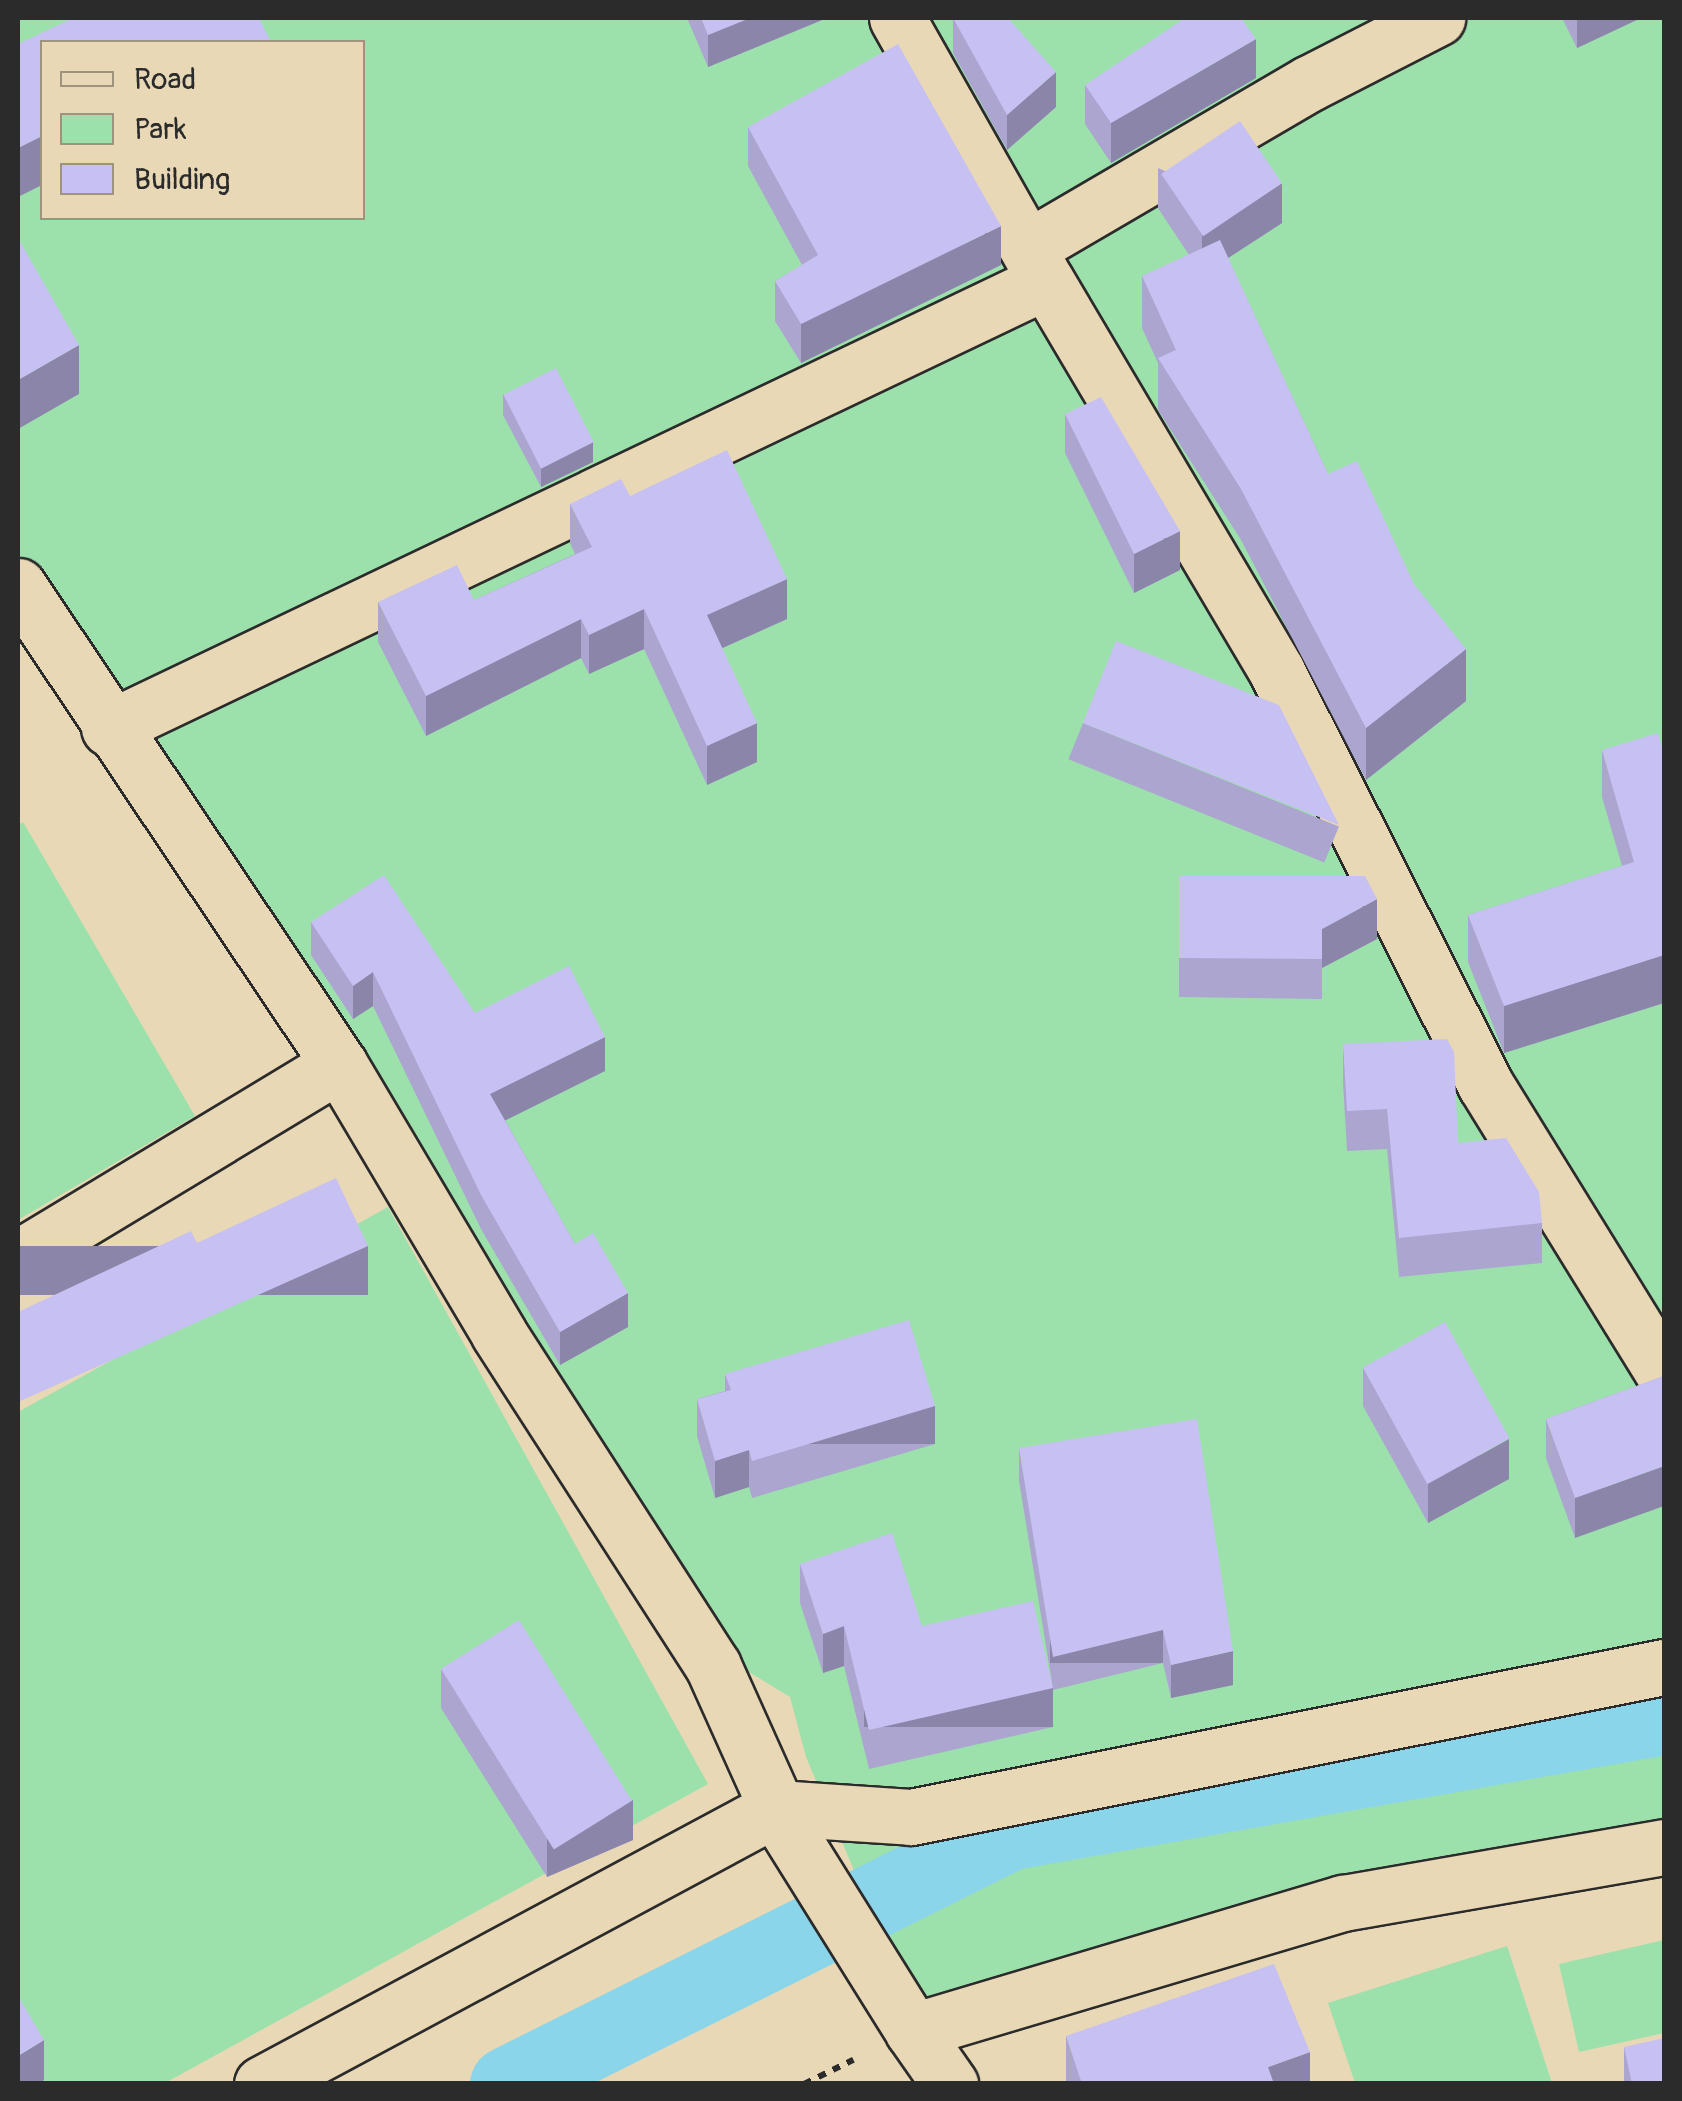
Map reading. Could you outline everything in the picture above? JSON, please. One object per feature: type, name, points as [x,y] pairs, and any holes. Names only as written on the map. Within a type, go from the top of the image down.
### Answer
[{"type":"street","points":[[897,18],[1277,672],[1484,1084],[1664,1374]]},
{"type":"street","points":[[109,728],[1037,264],[1310,83],[1437,18]]},
{"type":"street","points":[[18,586],[109,728],[339,1064],[500,1334],[713,1666],[781,1817],[905,2019],[950,2084]]},
{"type":"street","points":[[18,1258],[339,1064]]},
{"type":"street","points":[[262,2084],[781,1817],[911,1816],[1664,1668]]},
{"type":"street","points":[[905,2019],[1343,1903],[1664,1848]]},
{"type":"green space","points":[[18,18],[1664,18],[1664,1835],[953,2024],[892,1960],[806,1757],[790,1697],[726,1658],[18,597]]},
{"type":"green space","points":[[23,822],[195,1116],[18,1220],[18,825]]},
{"type":"green space","points":[[388,1207],[708,1784],[165,2083],[18,2083],[18,1412]]},
{"type":"green space","points":[[1664,1940],[1664,2033],[1579,2052],[1559,1964]]},
{"type":"green space","points":[[1507,1946],[1552,2083],[1355,2083],[1328,2003]]},
{"type":"building","points":[[73,18],[259,18],[270,40],[40,40],[40,137],[18,148],[18,44]]},
{"type":"building","points":[[701,18],[750,18],[708,35]]},
{"type":"building","points":[[953,18],[1008,18],[1056,72],[1007,115]]},
{"type":"building","points":[[1185,18],[1241,18],[1256,39],[1111,123],[1085,85]]},
{"type":"building","points":[[898,44],[1001,226],[801,324],[775,281],[818,255],[748,127]]},
{"type":"building","points":[[1240,121],[1282,183],[1203,236],[1161,174]]},
{"type":"building","points":[[18,238],[79,345],[18,380]]},
{"type":"building","points":[[1220,240],[1328,474],[1357,461],[1414,584],[1466,649],[1366,728],[1241,489],[1158,358],[1176,350],[1142,276]]},
{"type":"building","points":[[556,368],[594,442],[541,469],[503,395]]},
{"type":"building","points":[[1101,397],[1180,531],[1134,554],[1065,414]]},
{"type":"building","points":[[727,450],[787,579],[707,615],[757,723],[707,746],[644,609],[589,635],[581,619],[426,696],[378,602],[457,565],[474,600],[592,547],[570,504],[621,479],[630,496]]},
{"type":"building","points":[[1116,641],[1279,705],[1339,825],[1083,723]]},
{"type":"building","points":[[1658,733],[1664,755],[1664,955],[1504,1006],[1468,915],[1634,862],[1602,750]]},
{"type":"building","points":[[384,875],[475,1013],[569,966],[605,1037],[490,1094],[575,1244],[593,1233],[628,1293],[560,1332],[481,1195],[373,972],[353,986],[311,922]]},
{"type":"building","points":[[1179,876],[1365,876],[1377,899],[1322,929],[1322,959],[1179,958]]},
{"type":"building","points":[[1447,1039],[1454,1052],[1458,1143],[1506,1138],[1539,1192],[1542,1223],[1399,1238],[1387,1109],[1347,1111],[1343,1044]]},
{"type":"building","points":[[336,1178],[368,1246],[18,1402],[18,1312],[191,1231],[197,1243]]},
{"type":"building","points":[[909,1320],[935,1406],[752,1461],[749,1450],[715,1461],[697,1399],[731,1390],[725,1374]]},
{"type":"building","points":[[1445,1322],[1509,1438],[1427,1484],[1363,1368]]},
{"type":"building","points":[[1664,1376],[1664,1466],[1575,1498],[1546,1419]]},
{"type":"building","points":[[1197,1419],[1233,1651],[1171,1665],[1163,1630],[1053,1657],[1019,1448]]},
{"type":"building","points":[[892,1533],[922,1626],[1033,1601],[1053,1688],[869,1730],[844,1626],[823,1634],[800,1564]]},
{"type":"building","points":[[519,1620],[632,1801],[554,1849],[441,1669]]},
{"type":"building","points":[[1274,1964],[1310,2052],[1268,2067],[1274,2084],[1082,2084],[1066,2036]]},
{"type":"building","points":[[18,1996],[44,2040],[18,2056]]},
{"type":"building","points":[[1664,2038],[1664,2084],[1632,2084],[1624,2047]]},
{"type":"waterway","points":[[507,2084],[1011,1832],[1664,1717]]}]
